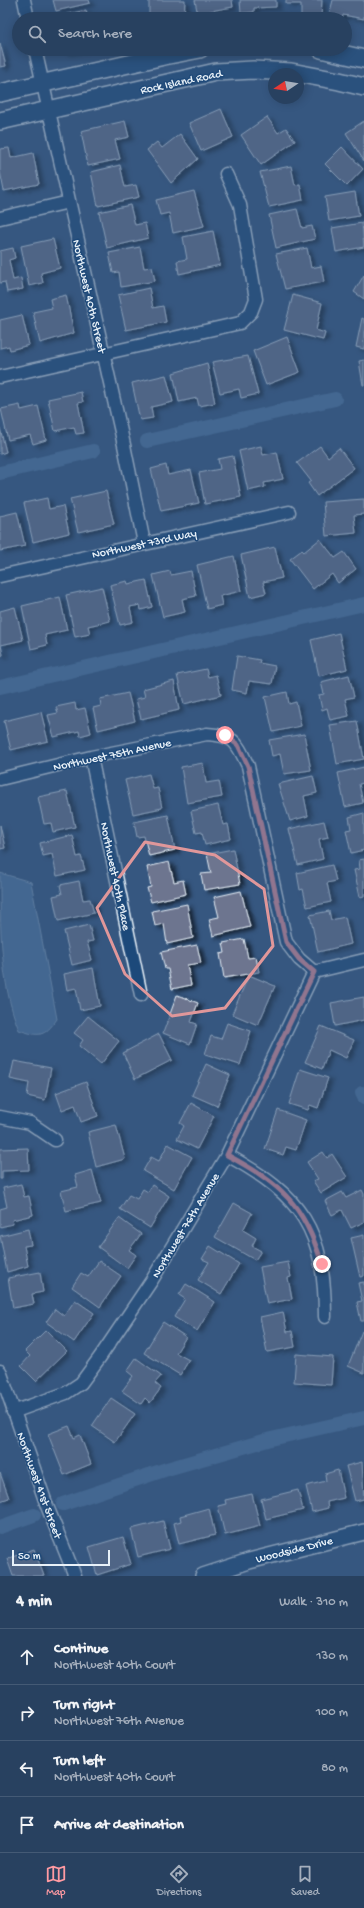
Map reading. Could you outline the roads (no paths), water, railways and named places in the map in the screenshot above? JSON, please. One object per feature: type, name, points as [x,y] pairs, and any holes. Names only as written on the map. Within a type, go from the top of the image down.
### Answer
[{"type":"main road","points":[[0,93],[168,56]]},
{"type":"main road","points":[[351,56],[364,59]]},
{"type":"main road","name":"Rock Island Road","points":[[0,121],[223,72],[253,70],[292,72],[364,87]]},
{"type":"street","points":[[24,0],[27,12]]},
{"type":"street","name":"Northwest 40th Street","points":[[36,56],[104,354],[144,543]]},
{"type":"street","points":[[0,377],[240,323],[251,312],[256,299],[240,205],[226,174]]},
{"type":"street","points":[[0,218],[69,202]]},
{"type":"street","name":"Northwest 73rd Way","points":[[0,576],[289,512]]},
{"type":"street","name":"Northwest 75th Avenue","points":[[0,779],[91,757],[207,734],[225,735],[238,745],[248,766],[286,942],[299,959],[314,972]]},
{"type":"street","name":"Northwest 40th Place","points":[[91,757],[141,995]]},
{"type":"street","points":[[314,972],[364,960]]},
{"type":"street","name":"Northwest 76th Avenue","points":[[13,1412],[66,1393],[81,1384],[152,1280],[227,1155],[314,972]]},
{"type":"street","points":[[0,1117],[30,1123],[55,1140]]},
{"type":"street","points":[[227,1155],[258,1172],[279,1189],[295,1205],[307,1223],[322,1264],[325,1286],[325,1316]]},
{"type":"street","name":"Northwest 41st Street","points":[[0,1371],[13,1412],[47,1506],[75,1576]]},
{"type":"street","name":"Woodside Drive","points":[[203,1576],[249,1561],[364,1532]]},
{"type":"water","points":[[0,873],[31,882],[57,1019],[49,1029],[41,1034],[32,1034],[19,1030],[8,993],[2,953]]},
{"type":"waterway","points":[[147,441],[335,399]]},
{"type":"waterway","points":[[0,473],[93,451]]},
{"type":"waterway","points":[[0,687],[364,604]]},
{"type":"waterway","points":[[362,1093],[364,1097]]},
{"type":"waterway","points":[[63,1504],[167,1469],[271,1439],[364,1418]]},
{"type":"waterway","points":[[0,1527],[34,1515]]}]
